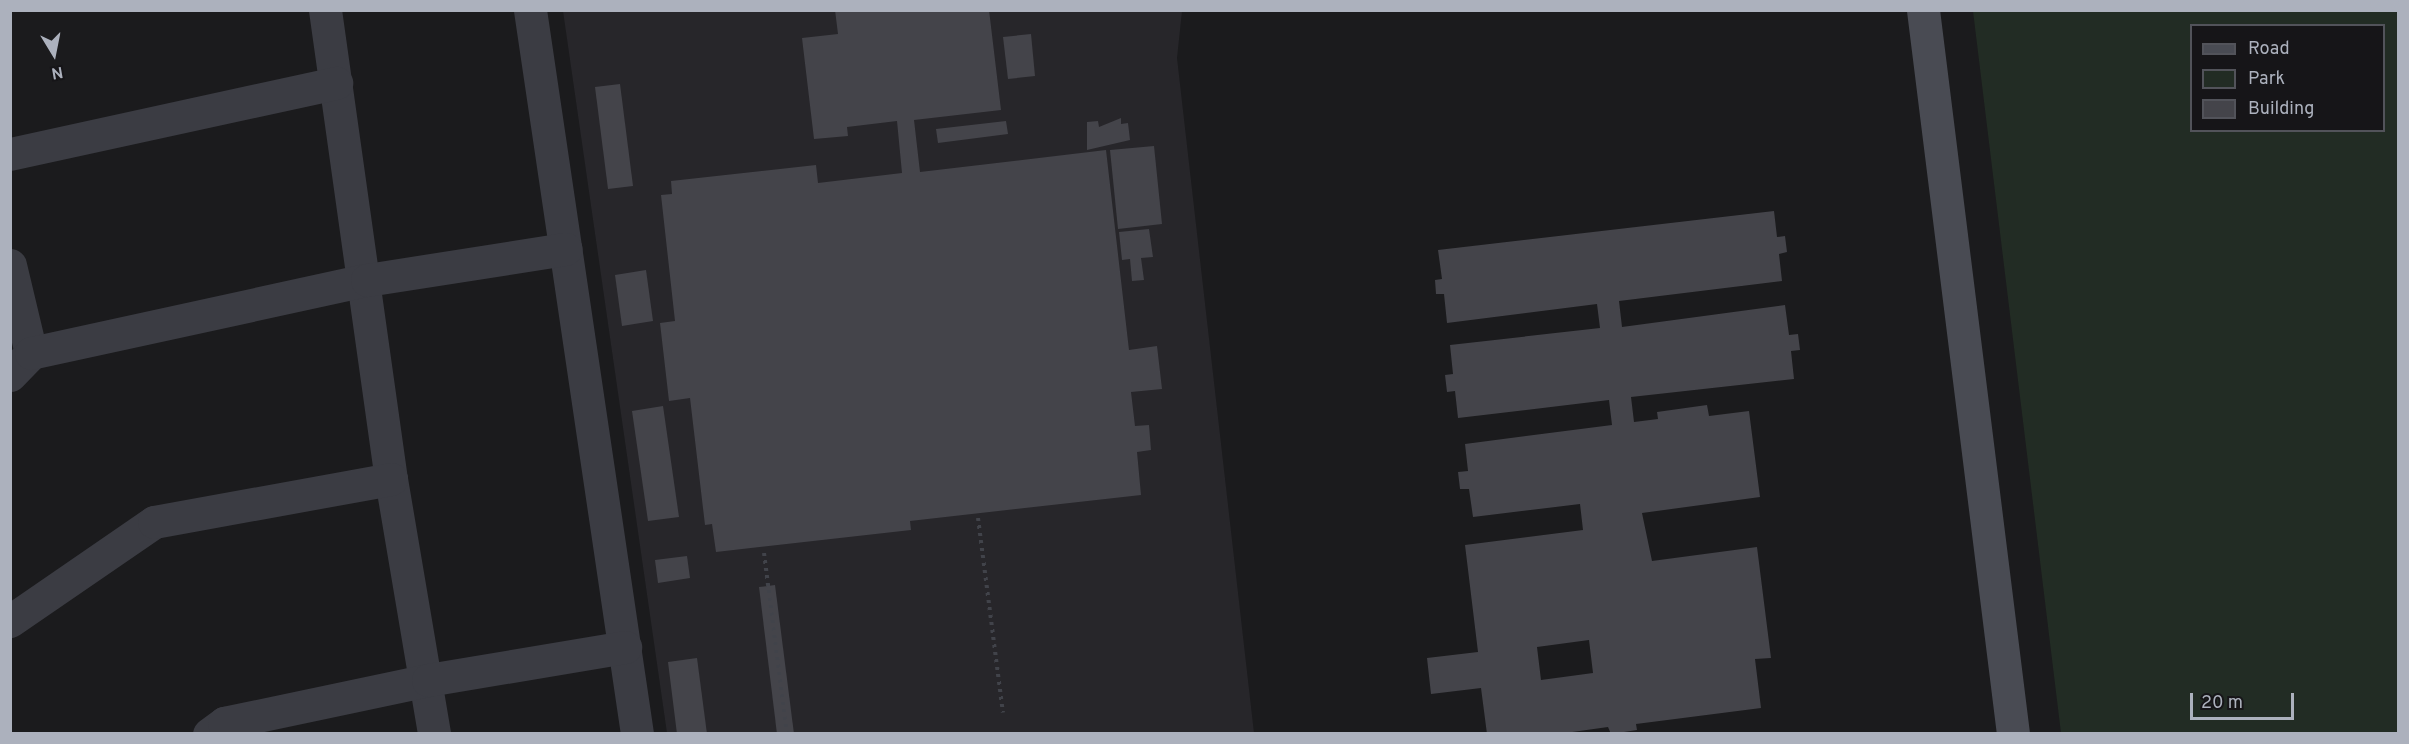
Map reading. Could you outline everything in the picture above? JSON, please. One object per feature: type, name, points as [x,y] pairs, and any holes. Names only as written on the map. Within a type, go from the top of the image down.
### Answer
[{"type":"street","points":[[325,10],[367,280],[391,479],[428,680],[434,734]]},
{"type":"street","points":[[530,10],[637,734]]},
{"type":"street","points":[[1923,10],[2013,734]]},
{"type":"street","points":[[10,154],[336,83]]},
{"type":"street","points":[[10,265],[21,364],[367,280],[566,249]]},
{"type":"street","points":[[10,621],[154,522],[391,479]]},
{"type":"street","points":[[209,734],[224,723],[428,680],[625,647]]},
{"type":"path","points":[[978,518],[1003,712]]},
{"type":"path","points":[[764,553],[787,734]]},
{"type":"shaded area","points":[[563,11],[1182,11],[1177,58],[1254,733],[667,733]]},
{"type":"green space","points":[[1973,11],[2398,11],[2398,733],[2061,733]]},
{"type":"building","points":[[835,10],[989,10],[1001,110],[914,120],[920,172],[1106,150],[1129,350],[1157,346],[1162,389],[1131,392],[1135,426],[1149,425],[1151,450],[1137,452],[1141,495],[910,521],[911,530],[716,552],[712,524],[705,525],[690,398],[669,401],[660,323],[675,321],[661,195],[672,194],[671,181],[816,165],[818,183],[902,173],[897,121],[847,127],[848,136],[814,139],[802,38],[838,34]]},
{"type":"building","points":[[1031,34],[1035,76],[1008,79],[1003,37]]},
{"type":"building","points":[[620,84],[633,186],[608,189],[595,87]]},
{"type":"building","points":[[1121,118],[1121,124],[1128,123],[1130,140],[1087,150],[1087,122],[1098,121],[1099,127]]},
{"type":"building","points":[[1006,121],[1008,134],[938,143],[936,129]]},
{"type":"building","points":[[1154,146],[1162,224],[1118,229],[1110,150]]},
{"type":"building","points":[[1774,211],[1777,237],[1785,236],[1787,252],[1779,254],[1782,281],[1619,301],[1622,327],[1785,305],[1789,335],[1798,334],[1800,350],[1791,351],[1794,379],[1631,397],[1634,422],[1658,419],[1657,412],[1707,405],[1709,416],[1749,411],[1760,497],[1642,513],[1652,561],[1757,547],[1771,658],[1755,659],[1761,708],[1636,724],[1637,730],[1611,734],[1608,727],[1558,734],[1487,734],[1481,688],[1431,694],[1427,658],[1478,652],[1465,545],[1583,530],[1580,504],[1473,517],[1469,489],[1460,489],[1458,472],[1468,471],[1465,444],[1612,425],[1609,400],[1458,418],[1455,391],[1447,392],[1445,375],[1453,374],[1450,345],[1600,328],[1597,304],[1447,323],[1444,294],[1436,294],[1435,280],[1442,279],[1438,250]],"holes":[[[1589,640],[1593,673],[1541,680],[1537,647]]]},
{"type":"building","points":[[1149,229],[1153,257],[1141,258],[1144,280],[1132,281],[1130,259],[1122,260],[1119,232]]},
{"type":"building","points":[[646,270],[653,321],[622,326],[615,275]]},
{"type":"building","points":[[663,406],[679,517],[648,521],[632,411]]},
{"type":"building","points":[[687,556],[690,578],[658,583],[655,560]]},
{"type":"building","points":[[775,585],[794,734],[777,734],[759,587]]},
{"type":"building","points":[[697,658],[707,734],[677,734],[668,662]]}]
